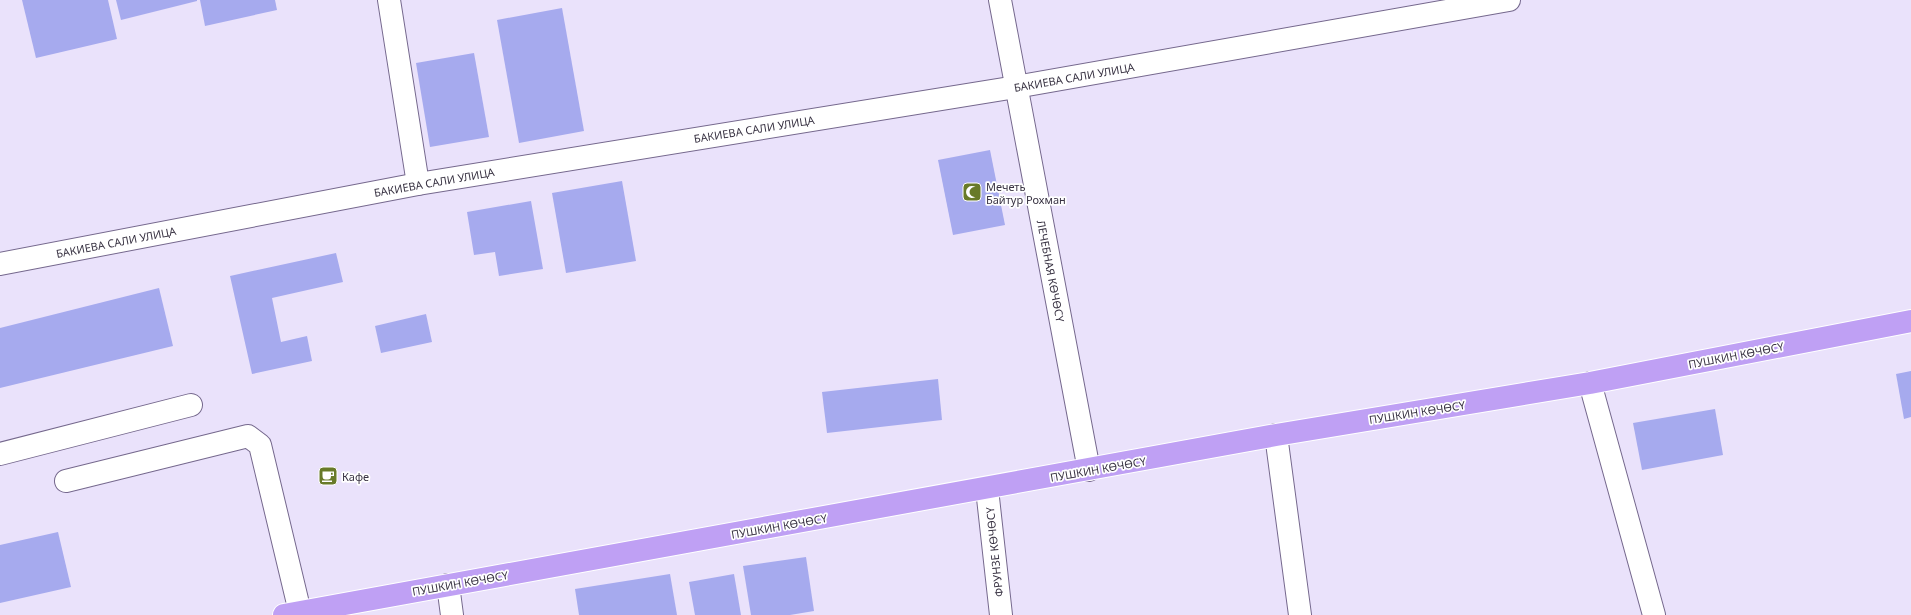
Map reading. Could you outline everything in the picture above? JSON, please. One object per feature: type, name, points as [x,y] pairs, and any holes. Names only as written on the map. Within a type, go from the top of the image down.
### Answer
[{"type":"highway","name":"ПУШКИН КӨЧӨСҮ","points":[[292,613],[987,489],[1276,435],[1590,383],[1911,321]]},
{"type":"street","points":[[389,0],[418,184]]},
{"type":"street","name":"ЛЕЧЕБНАЯ КӨЧӨСҮ","points":[[1000,0],[1089,470]]},
{"type":"street","name":"БАКИЕВА САЛИ УЛИЦА","points":[[0,264],[418,184],[1016,87],[1509,0]]},
{"type":"street","points":[[1590,383],[1654,615]]},
{"type":"street","points":[[0,454],[191,405]]},
{"type":"street","points":[[1276,435],[1300,615]]},
{"type":"street","points":[[66,481],[248,436],[260,445],[292,613]]},
{"type":"street","name":"ФРУНЗЕ КӨЧӨСҮ","points":[[987,489],[1001,615]]},
{"type":"street","points":[[448,585],[452,615]]},
{"type":"building","points":[[22,0],[108,0],[117,39],[36,58]]},
{"type":"building","points":[[116,0],[197,0],[197,1],[121,20]]},
{"type":"building","points":[[200,0],[275,0],[277,10],[205,26]]},
{"type":"building","points":[[562,8],[584,131],[519,143],[497,20]]},
{"type":"building","points":[[474,53],[489,137],[430,147],[416,63]]},
{"type":"building","name":"Мечеть Байтур Рохман","points":[[990,150],[1005,225],[953,235],[938,160]]},
{"type":"building","points":[[622,181],[636,261],[566,273],[552,193]]},
{"type":"building","points":[[531,201],[543,269],[499,276],[495,252],[474,255],[467,212]]},
{"type":"building","points":[[336,253],[343,282],[272,298],[281,342],[307,336],[312,361],[252,374],[230,276]]},
{"type":"building","points":[[159,288],[173,346],[0,388],[0,328]]},
{"type":"building","points":[[426,314],[432,342],[381,353],[375,326]]},
{"type":"building","points":[[1911,371],[1911,417],[1904,419],[1896,374]]},
{"type":"building","points":[[938,379],[942,420],[827,433],[822,392]]},
{"type":"building","points":[[1715,409],[1723,455],[1642,470],[1633,423]]},
{"type":"building","points":[[58,532],[71,587],[0,603],[0,545]]},
{"type":"building","points":[[806,557],[814,611],[790,615],[751,615],[743,566]]},
{"type":"building","points":[[670,574],[677,615],[579,615],[575,589]]},
{"type":"building","points":[[734,574],[741,615],[695,615],[689,582]]},
{"type":"place","name":"Мечеть Байтур Рохман","points":[[972,192]]},
{"type":"place","name":"Кафе","points":[[328,476]]}]
